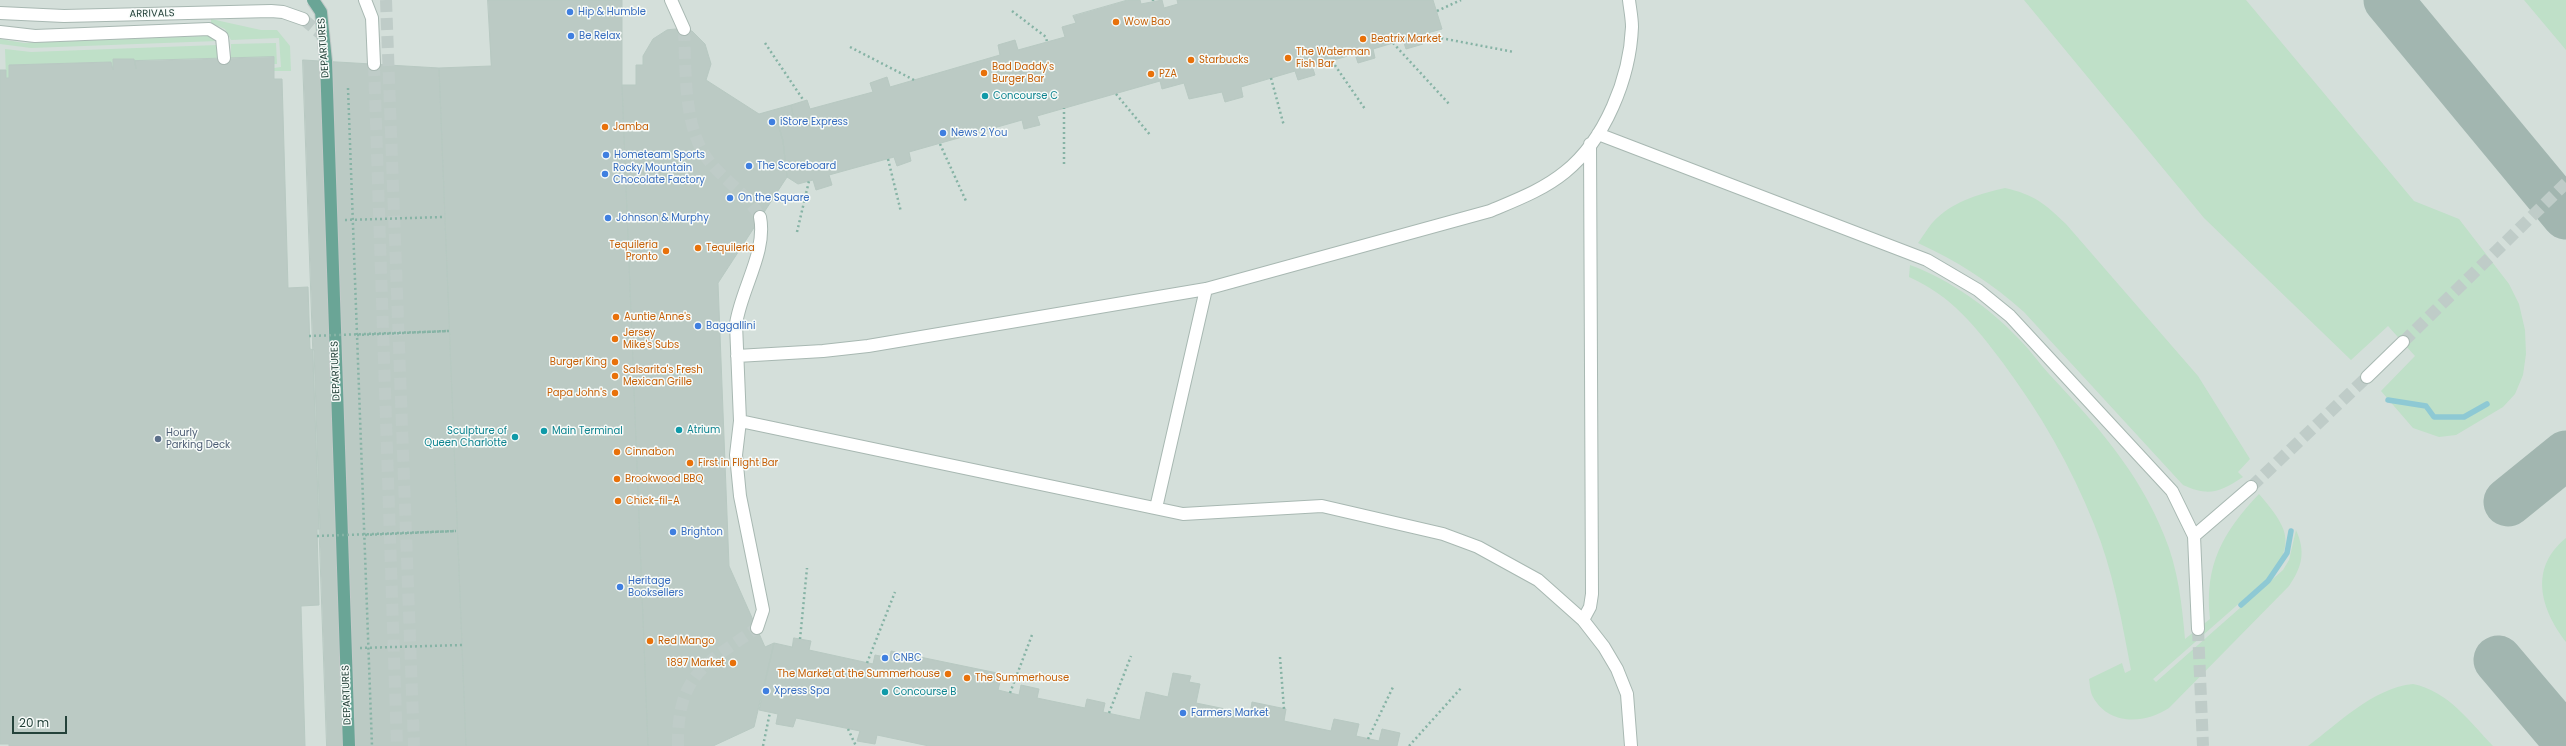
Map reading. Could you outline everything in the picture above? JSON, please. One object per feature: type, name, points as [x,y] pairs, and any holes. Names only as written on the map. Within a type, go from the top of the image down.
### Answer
[{"type":"main road","name":"DEPARTURES","points":[[313,0],[321,12],[324,26],[349,746]]},
{"type":"lane","points":[[365,0],[372,18],[374,64]]},
{"type":"lane","points":[[671,0],[684,29]]},
{"type":"lane","points":[[736,356],[816,352],[868,346],[1206,290],[1490,211],[1530,195],[1565,172],[1598,134],[1618,94],[1628,56],[1632,27],[1629,0]]},
{"type":"lane","name":"ARRIVALS","points":[[0,13],[64,16],[272,11],[283,12],[303,19]]},
{"type":"lane","points":[[0,32],[35,36],[209,29],[222,37],[224,58]]},
{"type":"lane","points":[[1598,134],[1927,260],[1978,290],[2010,316],[2138,452],[2172,491],[2194,536],[2198,629]]},
{"type":"lane","points":[[1583,620],[1590,607],[1592,594],[1590,144]]},
{"type":"lane","points":[[757,628],[763,610],[740,496],[736,455],[740,420],[736,356],[738,309],[763,231],[760,217]]},
{"type":"lane","points":[[1156,508],[1206,290]]},
{"type":"lane","points":[[2367,378],[2403,342]]},
{"type":"lane","points":[[740,420],[1183,514],[1322,506],[1442,534],[1478,547],[1538,580],[1583,620],[1604,647],[1617,668],[1627,694],[1631,746]]},
{"type":"lane","points":[[2194,536],[2251,488]]},
{"type":"path","points":[[1437,11],[1461,0]]},
{"type":"path","points":[[1012,12],[1046,38],[1047,42]]},
{"type":"path","points":[[1428,33],[1430,36],[1514,52]]},
{"type":"path","points":[[765,43],[804,101]]},
{"type":"path","points":[[1393,43],[1450,105]]},
{"type":"path","points":[[850,47],[914,80]]},
{"type":"path","points":[[1332,61],[1365,109]]},
{"type":"path","points":[[1271,78],[1284,126]]},
{"type":"path","points":[[348,88],[372,746]]},
{"type":"path","points":[[1116,94],[1151,136]]},
{"type":"path","points":[[1064,108],[1064,164]]},
{"type":"path","points":[[940,144],[966,201]]},
{"type":"path","points":[[888,159],[901,212]]},
{"type":"path","points":[[797,232],[809,182]]},
{"type":"path","points":[[331,220],[444,217]]},
{"type":"path","points":[[309,336],[449,331],[357,335]]},
{"type":"path","points":[[365,535],[456,531]]},
{"type":"path","points":[[317,536],[390,534]]},
{"type":"path","points":[[800,639],[807,568]]},
{"type":"path","points":[[867,663],[895,592]]},
{"type":"path","points":[[1010,692],[1032,635]]},
{"type":"path","points":[[346,648],[462,645]]},
{"type":"path","points":[[1109,713],[1131,656]]},
{"type":"path","points":[[1280,657],[1284,708]]},
{"type":"path","points":[[1368,739],[1394,685]]},
{"type":"path","points":[[1409,746],[1462,688]]},
{"type":"path","points":[[763,746],[770,712]]},
{"type":"path","points":[[848,729],[856,746]]},
{"type":"shaded area","points":[[0,0],[2566,0],[2566,746],[0,746]]},
{"type":"green space","points":[[2024,0],[2246,0],[2414,201],[2459,219],[2509,284],[2519,304],[2525,330],[2526,354],[2523,375],[2515,394],[2503,407],[2456,435],[2439,437],[2413,428],[2381,391],[2415,356],[2388,326],[2351,360],[2204,218]]},
{"type":"green space","points":[[2524,0],[2566,0],[2566,50]]},
{"type":"green space","points":[[211,19],[261,30],[277,30],[290,46],[291,71],[274,71],[274,68],[281,67],[279,38],[231,40],[225,29],[211,23]]},
{"type":"green space","points":[[208,36],[217,41],[31,48],[0,44],[0,39],[24,43]]},
{"type":"green space","points":[[276,43],[277,64],[274,64],[274,57],[231,58],[231,44]]},
{"type":"green space","points":[[217,45],[218,58],[136,61],[136,69],[134,59],[113,59],[113,70],[111,62],[9,65],[9,78],[6,78],[5,49],[31,52]]},
{"type":"green space","points":[[2005,188],[2032,197],[2045,205],[2066,224],[2198,376],[2250,459],[2238,472],[2243,477],[2221,489],[2207,492],[2192,489],[2183,485],[2024,312],[2012,301],[1974,273],[1947,257],[1918,243],[1934,220],[1944,212],[1969,198]]},
{"type":"green space","points":[[1910,265],[1940,278],[1969,296],[2008,328],[2083,411],[2129,469],[2154,512],[2173,560],[2179,586],[2185,639],[2210,619],[2210,582],[2213,566],[2219,550],[2235,522],[2259,494],[2282,525],[2285,534],[2283,554],[2268,578],[2153,679],[2156,682],[2283,570],[2289,560],[2296,530],[2302,552],[2300,566],[2289,586],[2169,708],[2149,717],[2128,719],[2108,713],[2093,697],[2089,679],[2122,663],[2125,673],[2131,670],[2107,559],[2085,502],[2054,440],[2030,401],[2003,363],[1973,325],[1951,303],[1938,293],[1909,277]]},
{"type":"green space","points":[[2566,538],[2566,642],[2550,616],[2542,588],[2543,575],[2547,562],[2554,550]]},
{"type":"green space","points":[[2413,684],[2437,693],[2447,700],[2466,717],[2493,746],[2308,746],[2344,717],[2370,699],[2398,687]]},
{"type":"building","name":"Main Terminal","points":[[488,0],[622,0],[622,85],[648,746],[466,746],[439,68],[491,66]]},
{"type":"building","name":"Concourse C","points":[[1128,0],[1140,0],[1141,4],[1162,0],[1164,8],[1178,4],[1177,0],[1433,0],[1442,29],[1420,35],[1423,44],[1406,49],[1403,40],[1373,49],[1375,58],[1358,63],[1355,54],[1312,66],[1315,75],[1298,80],[1295,71],[1241,87],[1243,97],[1225,102],[1222,92],[1189,99],[1184,83],[1162,89],[1160,81],[1037,116],[1040,125],[1024,129],[1022,120],[909,152],[911,161],[897,166],[894,157],[829,175],[832,185],[816,190],[813,180],[798,184],[787,177],[783,141],[777,120],[793,115],[791,105],[807,100],[810,109],[873,92],[870,83],[887,77],[890,87],[1000,55],[998,45],[1015,40],[1018,50],[1065,37],[1062,27],[1076,23],[1073,16]]},
{"type":"building","name":"Atrium","points":[[677,29],[692,31],[705,44],[711,64],[706,80],[759,114],[791,105],[793,115],[777,120],[783,141],[787,177],[718,283],[729,566],[765,647],[774,643],[754,727],[713,746],[648,746],[622,85],[636,85],[636,65],[643,65],[643,56],[653,39],[667,30]]},
{"type":"building","name":"Hourly Parking Deck","points":[[274,57],[274,79],[282,79],[288,288],[308,287],[310,349],[314,350],[320,529],[317,529],[319,605],[301,606],[305,746],[9,746],[9,744],[0,744],[0,70],[6,70],[6,78],[9,78],[9,65],[111,62],[113,70],[113,59],[134,59],[136,69],[135,61]]},
{"type":"building","points":[[303,60],[439,68],[466,746],[327,746]]},
{"type":"building","name":"Concourse B","points":[[794,638],[811,641],[809,650],[873,664],[875,655],[890,658],[891,651],[1002,674],[998,690],[1019,695],[1021,685],[1039,689],[1037,698],[1085,708],[1087,699],[1105,703],[1103,712],[1140,720],[1146,692],[1168,697],[1173,673],[1191,676],[1189,682],[1200,684],[1196,703],[1250,714],[1252,702],[1286,709],[1284,721],[1331,731],[1334,719],[1359,724],[1356,736],[1379,741],[1382,729],[1400,733],[1397,746],[929,746],[877,735],[875,744],[857,741],[860,731],[796,718],[793,727],[776,724],[778,714],[759,710],[774,643],[792,647]]},
{"type":"waterway","points":[[2388,400],[2426,406],[2434,417],[2464,417],[2487,404]]},
{"type":"waterway","points":[[2241,605],[2268,581],[2287,553],[2291,531]]},
{"type":"taxiway","points":[[2388,0],[2566,215]]},
{"type":"taxiway","points":[[2508,502],[2566,455]]},
{"type":"taxiway","points":[[2498,660],[2566,740]]},
{"type":"tunnel","points":[[386,0],[414,746]]},
{"type":"tunnel","points":[[303,19],[321,34],[326,42]]},
{"type":"tunnel","points":[[684,29],[686,80],[690,116],[694,133],[709,161],[743,195],[760,217]]},
{"type":"tunnel","points":[[374,64],[397,746]]},
{"type":"tunnel","points":[[2403,342],[2566,183]]},
{"type":"tunnel","points":[[2251,487],[2367,377]]},
{"type":"tunnel","points":[[678,746],[679,722],[682,703],[697,674],[722,652],[757,628]]},
{"type":"tunnel","points":[[2198,629],[2203,746]]},
{"type":"place","name":"Hip & Humble","points":[[570,12]]},
{"type":"place","name":"Wow Bao","points":[[1116,22]]},
{"type":"place","name":"Be Relax","points":[[571,36]]},
{"type":"place","name":"Beatrix Market","points":[[1363,39]]},
{"type":"place","name":"The Waterman Fish Bar","points":[[1288,58]]},
{"type":"place","name":"Starbucks","points":[[1191,60]]},
{"type":"place","name":"Bad Daddy's Burger Bar","points":[[984,73]]},
{"type":"place","name":"PZA","points":[[1151,74]]},
{"type":"place","name":"Concourse C","points":[[985,96]]},
{"type":"place","name":"iStore Express","points":[[772,122]]},
{"type":"place","name":"Jamba","points":[[605,127]]},
{"type":"place","name":"News 2 You","points":[[943,133]]},
{"type":"place","name":"Hometeam Sports","points":[[606,155]]},
{"type":"place","name":"The Scoreboard","points":[[749,166]]},
{"type":"place","name":"Rocky Mountain Chocolate Factory","points":[[605,174]]},
{"type":"place","name":"On the Square","points":[[730,198]]},
{"type":"place","name":"Johnson & Murphy","points":[[608,218]]},
{"type":"place","name":"Tequileria","points":[[698,248]]},
{"type":"place","name":"Tequileria Pronto","points":[[666,251]]},
{"type":"place","name":"Auntie Anne's","points":[[616,317]]},
{"type":"place","name":"Baggallini","points":[[698,326]]},
{"type":"place","name":"Jersey Mike's Subs","points":[[615,339]]},
{"type":"place","name":"Burger King","points":[[615,362]]},
{"type":"place","name":"Salsarita's Fresh Mexican Grille","points":[[615,376]]},
{"type":"place","name":"Papa John's","points":[[615,393]]},
{"type":"place","name":"Atrium","points":[[679,430]]},
{"type":"place","name":"Main Terminal","points":[[544,431]]},
{"type":"place","name":"Sculpture of Queen Charlotte","points":[[515,437]]},
{"type":"place","name":"Hourly Parking Deck","points":[[158,439]]},
{"type":"place","name":"Cinnabon","points":[[617,452]]},
{"type":"place","name":"First in Flight Bar","points":[[690,463]]},
{"type":"place","name":"Brookwood BBQ","points":[[617,479]]},
{"type":"place","name":"Chick-fil-A","points":[[618,501]]},
{"type":"place","name":"Brighton","points":[[673,532]]},
{"type":"place","name":"Heritage Booksellers","points":[[620,587]]},
{"type":"place","name":"Red Mango","points":[[650,641]]},
{"type":"place","name":"CNBC","points":[[885,658]]},
{"type":"place","name":"1897 Market","points":[[733,663]]},
{"type":"place","name":"The Market at the Summerhouse","points":[[948,674]]},
{"type":"place","name":"The Summerhouse","points":[[967,678]]},
{"type":"place","name":"Xpress Spa","points":[[766,691]]},
{"type":"place","name":"Concourse B","points":[[885,692]]},
{"type":"place","name":"Farmers Market","points":[[1183,713]]}]
